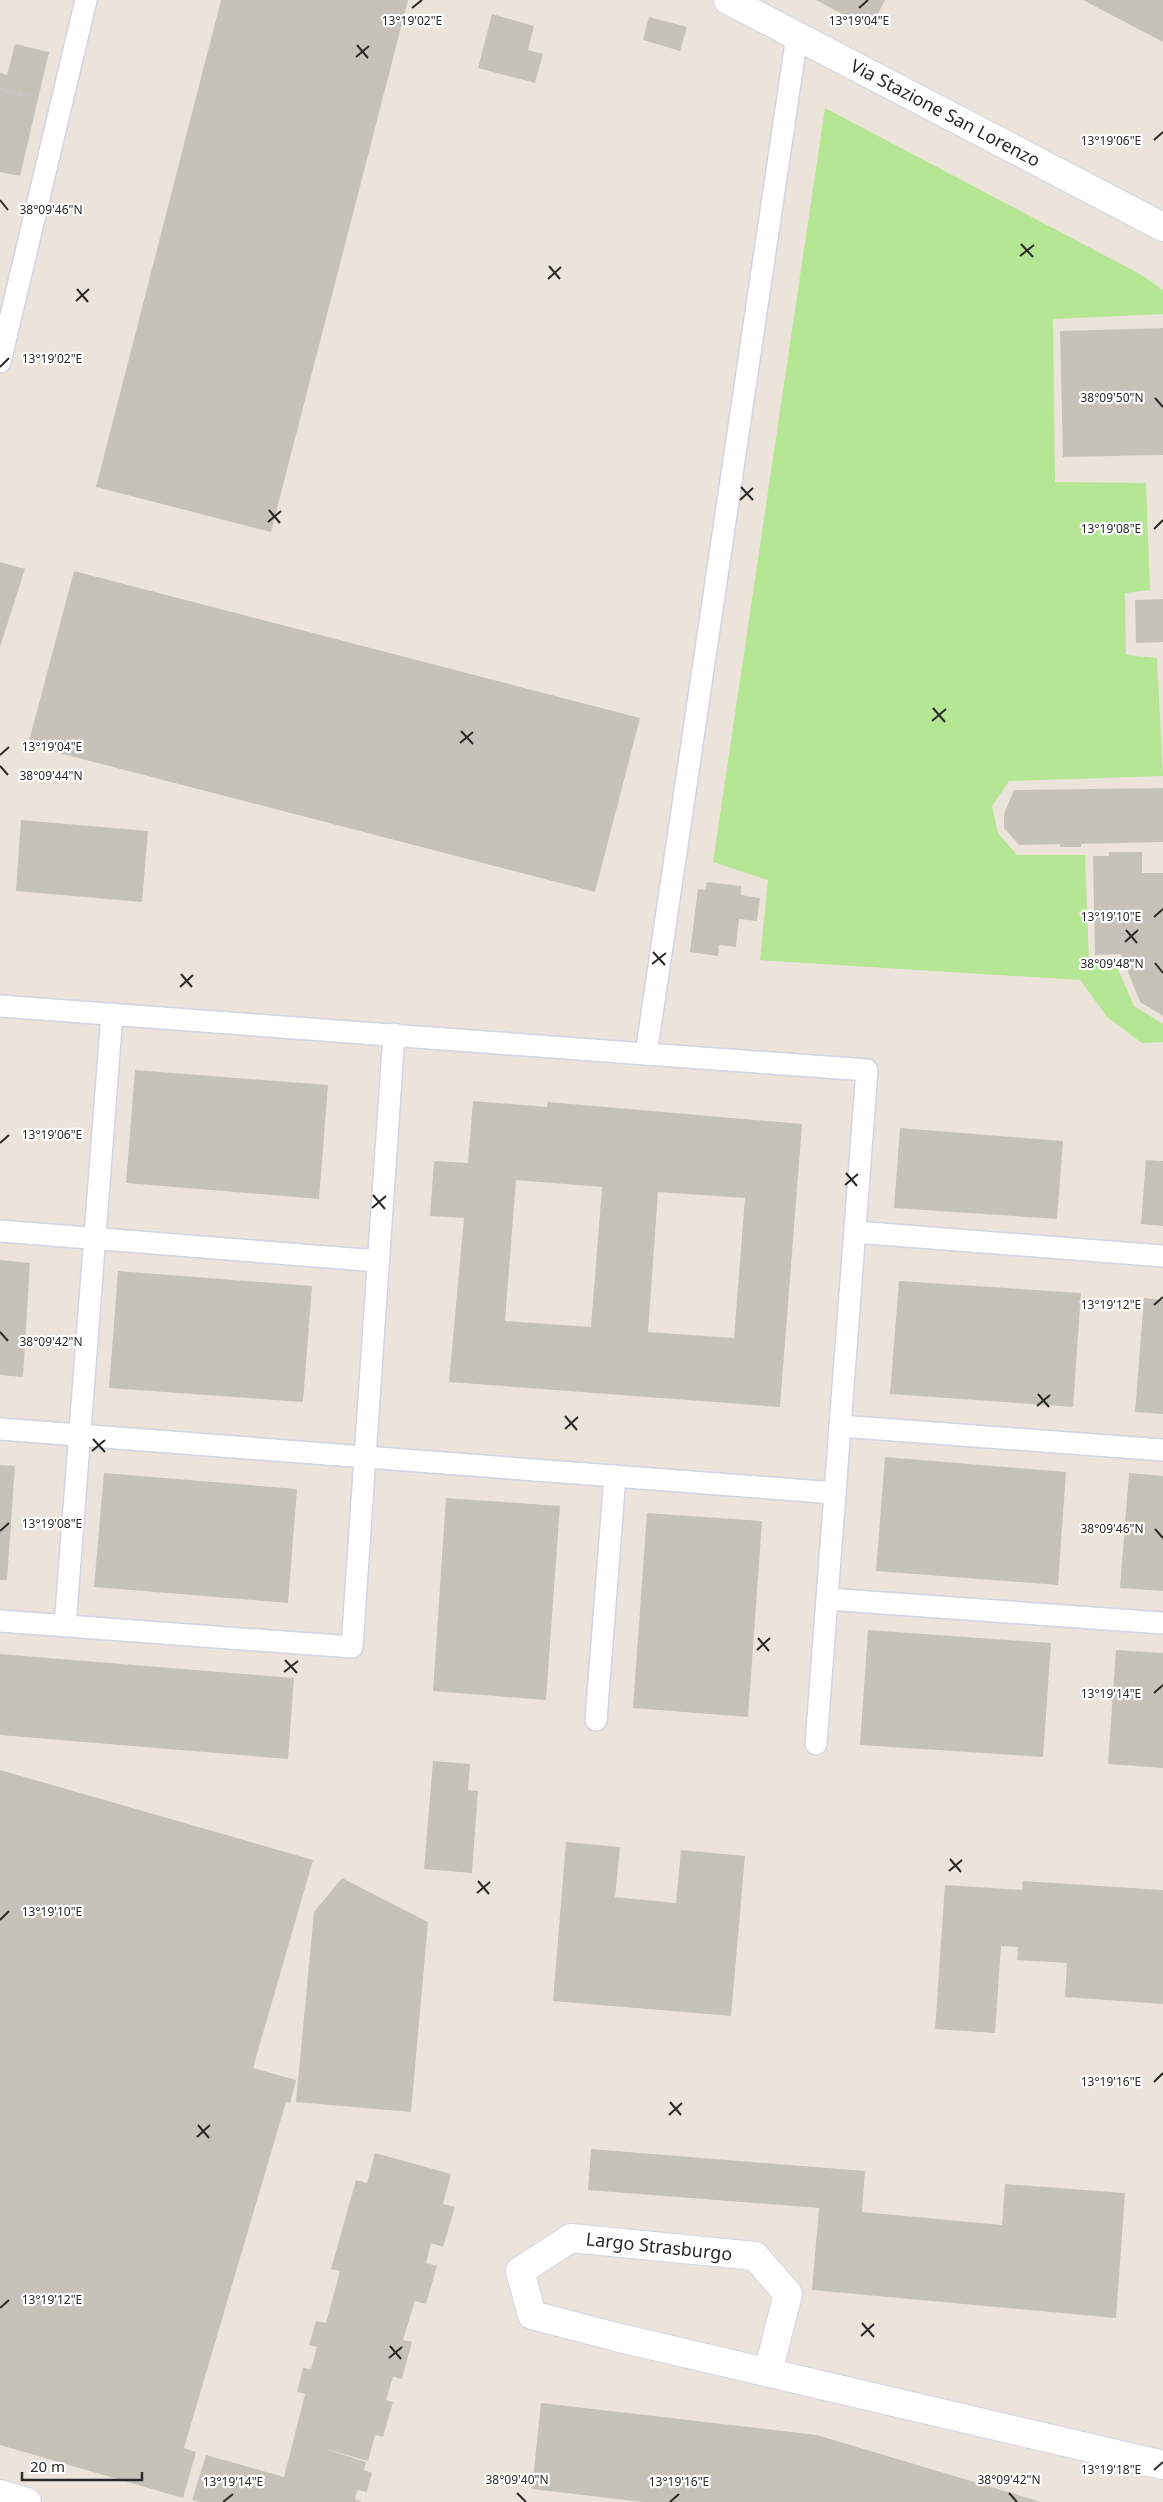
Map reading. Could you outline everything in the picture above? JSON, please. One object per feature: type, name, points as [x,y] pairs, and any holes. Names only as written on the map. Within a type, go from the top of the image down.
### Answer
[{"type":"street","name":"Via Stazione San Lorenzo","points":[[728,0],[1163,227]]},
{"type":"street","name":"Largo Strasburgo","points":[[768,2372],[788,2294],[755,2256],[571,2238],[520,2271],[532,2315],[768,2372],[1163,2466]]},
{"type":"street","points":[[0,2494],[27,2502]]},
{"type":"lane","points":[[0,362],[86,0]]},
{"type":"lane","points":[[646,1054],[797,36]]},
{"type":"lane","points":[[0,1006],[867,1070],[816,1744]]},
{"type":"lane","points":[[65,1626],[112,1014]]},
{"type":"lane","points":[[0,1620],[352,1647],[394,1034]]},
{"type":"lane","points":[[0,1231],[378,1260]]},
{"type":"lane","points":[[855,1232],[1163,1256]]},
{"type":"lane","points":[[840,1426],[1163,1450]]},
{"type":"lane","points":[[0,1429],[835,1493]]},
{"type":"lane","points":[[596,1720],[615,1476]]},
{"type":"lane","points":[[827,1599],[1163,1623]]},
{"type":"path","points":[[0,89],[29,96]]},
{"type":"green space","points":[[825,108],[1140,274],[1163,290],[1163,314],[1053,319],[1055,482],[1146,483],[1150,590],[1125,593],[1126,655],[1157,658],[1163,776],[1009,781],[992,806],[998,833],[1017,855],[1085,855],[1089,960],[1114,960],[1134,1006],[1163,1024],[1163,1042],[1142,1043],[1108,1018],[1080,980],[760,960],[768,880],[713,862]]},
{"type":"building","points":[[221,0],[408,0],[271,532],[96,487]]},
{"type":"building","points":[[816,0],[885,0],[870,29]]},
{"type":"building","points":[[1083,0],[1163,0],[1163,42]]},
{"type":"building","points":[[492,14],[534,26],[528,50],[543,54],[535,83],[478,68]]},
{"type":"building","points":[[649,17],[687,27],[680,51],[643,40]]},
{"type":"building","points":[[15,44],[49,52],[20,176],[0,172],[0,73],[7,75]]},
{"type":"building","points":[[1163,328],[1163,455],[1063,457],[1060,331]]},
{"type":"building","points":[[0,562],[25,569],[0,647]]},
{"type":"building","points":[[74,571],[640,718],[595,892],[28,745]]},
{"type":"building","points":[[1163,599],[1163,642],[1136,643],[1135,600]]},
{"type":"building","points":[[1163,788],[1163,842],[1081,844],[1081,847],[1060,847],[1060,844],[1019,845],[1004,828],[1004,814],[1014,790]]},
{"type":"building","points":[[21,820],[148,831],[142,902],[16,891]]},
{"type":"building","points":[[1109,852],[1142,852],[1142,873],[1163,873],[1163,1016],[1140,1002],[1121,954],[1095,955],[1093,856],[1109,856]]},
{"type":"building","points":[[707,882],[741,886],[741,895],[760,898],[757,921],[739,919],[736,947],[719,945],[718,956],[690,952],[698,889],[705,890]]},
{"type":"building","points":[[135,1070],[328,1085],[319,1199],[126,1183]]},
{"type":"building","points":[[473,1101],[547,1107],[548,1102],[802,1124],[780,1407],[449,1382],[464,1218],[430,1216],[434,1161],[468,1163]],"holes":[[[516,1180],[602,1187],[591,1327],[505,1321]],[[658,1192],[745,1198],[734,1338],[648,1332]]]},
{"type":"building","points":[[900,1128],[1063,1141],[1057,1219],[894,1208]]},
{"type":"building","points":[[1146,1160],[1163,1161],[1163,1226],[1141,1224]]},
{"type":"building","points":[[0,1260],[30,1263],[23,1377],[0,1375]]},
{"type":"building","points":[[118,1271],[312,1286],[303,1402],[109,1388]]},
{"type":"building","points":[[899,1281],[1081,1293],[1073,1407],[890,1394]]},
{"type":"building","points":[[1144,1298],[1163,1300],[1163,1414],[1135,1412]]},
{"type":"building","points":[[885,1457],[1066,1472],[1058,1585],[876,1571]]},
{"type":"building","points":[[0,1465],[15,1466],[7,1580],[0,1580]]},
{"type":"building","points":[[104,1473],[297,1489],[288,1603],[94,1587]]},
{"type":"building","points":[[1129,1473],[1163,1476],[1163,1591],[1120,1588]]},
{"type":"building","points":[[446,1498],[560,1506],[546,1700],[433,1691]]},
{"type":"building","points":[[647,1513],[762,1521],[748,1717],[633,1708]]},
{"type":"building","points":[[868,1630],[1051,1643],[1043,1757],[860,1745]]},
{"type":"building","points":[[1116,1650],[1163,1653],[1163,1768],[1108,1764]]},
{"type":"building","points":[[0,1654],[294,1678],[288,1759],[0,1735]]},
{"type":"building","points":[[433,1761],[470,1764],[468,1790],[478,1791],[472,1873],[424,1869]]},
{"type":"building","points":[[0,1770],[313,1860],[253,2068],[296,2080],[290,2103],[286,2102],[184,2448],[196,2452],[183,2498],[0,2445]]},
{"type":"building","points":[[566,1842],[620,1847],[615,1897],[676,1903],[681,1850],[745,1856],[731,2016],[553,2001]]},
{"type":"building","points":[[342,1878],[428,1922],[411,2112],[296,2102],[314,1912]]},
{"type":"building","points":[[1023,1881],[1163,1890],[1163,2004],[1065,1997],[1067,1963],[1017,1960],[1018,1947],[1001,1946],[995,2033],[935,2029],[945,1885],[1022,1890]]},
{"type":"building","points":[[591,2149],[865,2171],[862,2212],[1002,2225],[1005,2184],[1125,2193],[1116,2318],[812,2290],[819,2208],[588,2190]]},
{"type":"building","points":[[375,2153],[451,2174],[443,2204],[455,2207],[443,2247],[431,2243],[426,2263],[437,2266],[426,2304],[415,2301],[413,2307],[403,2340],[412,2342],[402,2379],[393,2377],[386,2400],[393,2402],[383,2437],[375,2435],[368,2461],[322,2448],[366,2462],[364,2470],[372,2473],[367,2492],[357,2490],[355,2499],[362,2502],[200,2502],[192,2500],[206,2455],[284,2477],[305,2394],[297,2392],[303,2368],[311,2369],[317,2347],[309,2345],[316,2321],[326,2323],[340,2271],[331,2269],[356,2180],[367,2183]]},
{"type":"building","points":[[541,2403],[817,2435],[1041,2502],[642,2502],[532,2489]]}]
